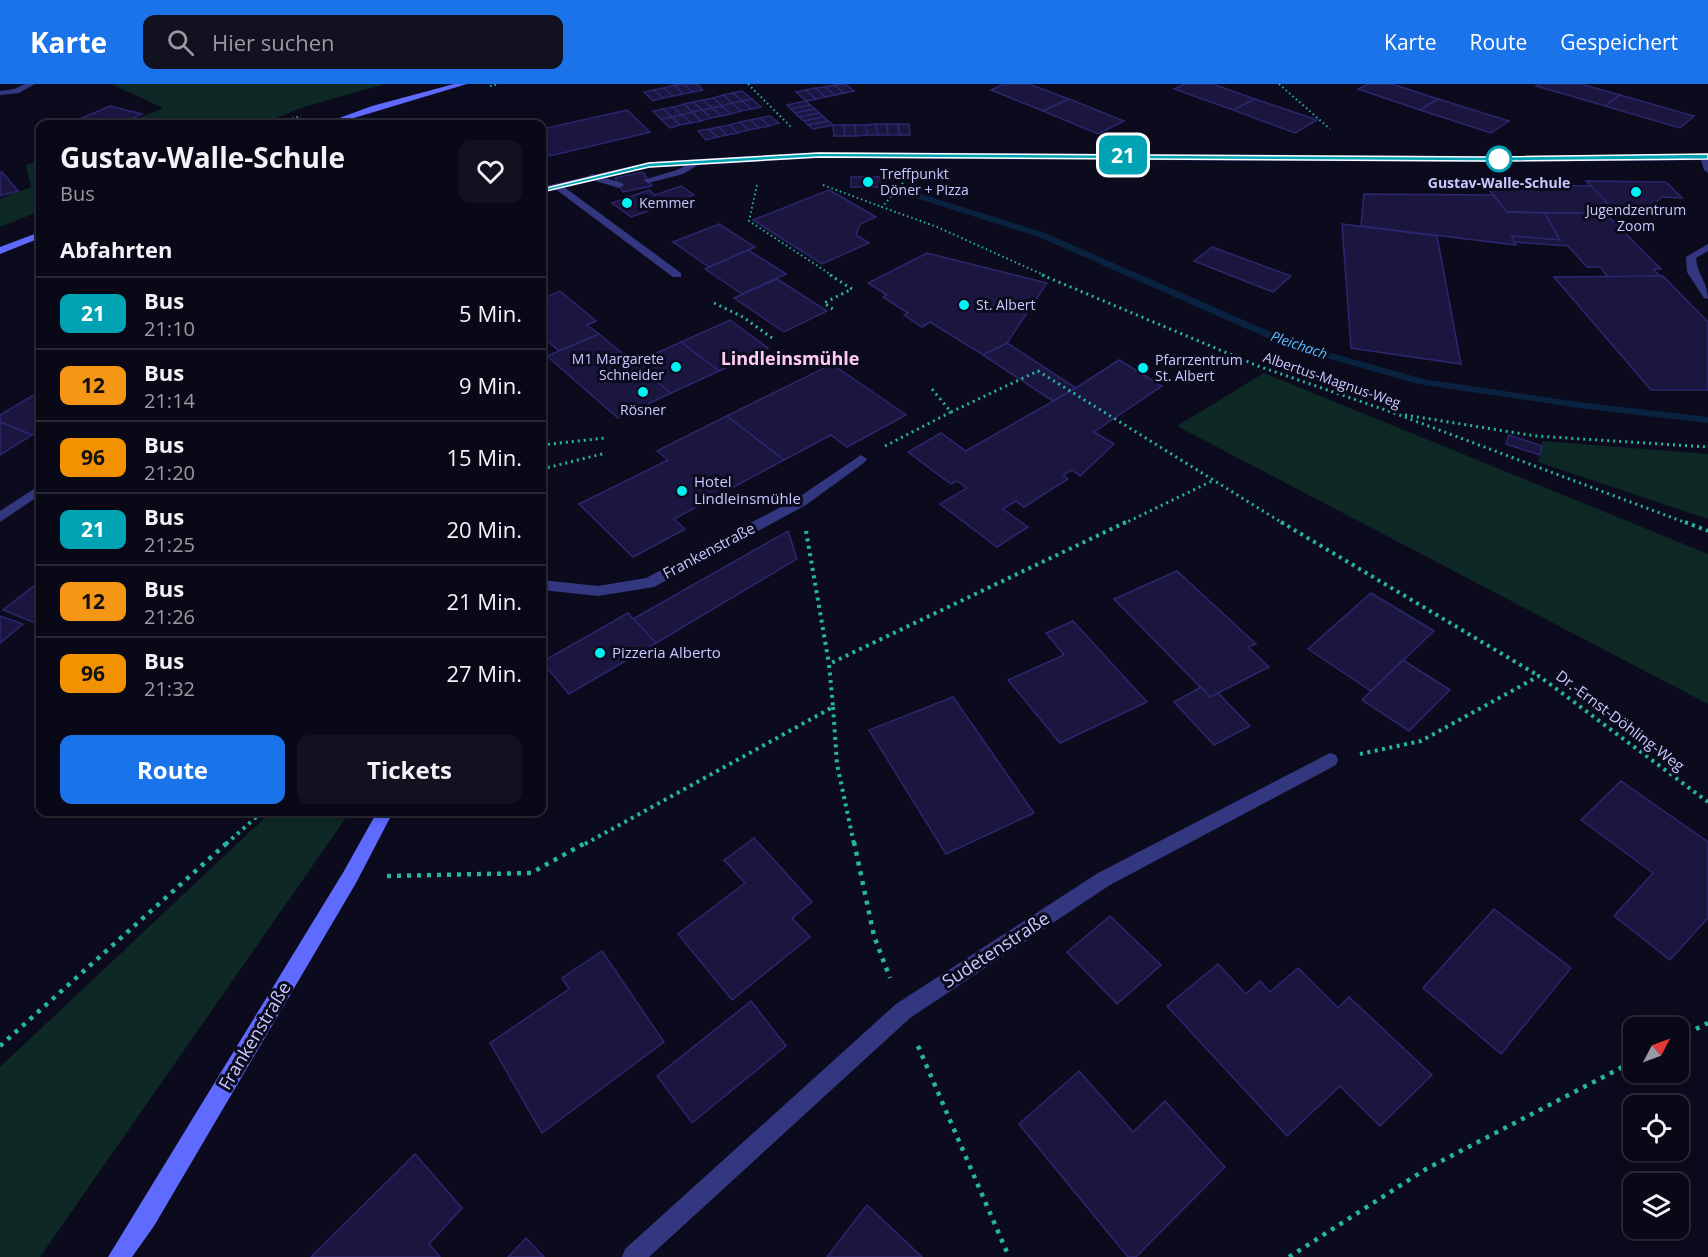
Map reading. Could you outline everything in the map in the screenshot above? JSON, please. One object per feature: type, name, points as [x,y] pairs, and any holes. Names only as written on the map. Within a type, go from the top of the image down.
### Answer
[{"type":"street","points":[[0,93],[16,91],[31,84]]},
{"type":"street","points":[[339,120],[463,84]]},
{"type":"street","points":[[546,189],[649,165],[819,155],[1706,157],[1708,170]]},
{"type":"street","points":[[648,180],[680,172],[701,161]]},
{"type":"street","points":[[592,177],[619,185]]},
{"type":"street","points":[[557,186],[677,275]]},
{"type":"street","points":[[0,251],[36,238]]},
{"type":"street","points":[[1708,247],[1691,257],[1692,272],[1708,296]]},
{"type":"street","name":"Frankenstraße","points":[[546,585],[598,591],[649,583],[801,502],[861,459]]},
{"type":"street","points":[[0,518],[36,492]]},
{"type":"street","name":"Sudetenstraße","points":[[633,1257],[903,1011],[1104,879],[1330,760]]},
{"type":"street","name":"Frankenstraße","points":[[119,1257],[146,1218],[350,877],[383,816]]},
{"type":"path","points":[[748,84],[819,155]]},
{"type":"path","points":[[1279,84],[1362,157]]},
{"type":"path","points":[[882,207],[914,172],[906,155]]},
{"type":"path","name":"Albertus-Magnus-Weg","points":[[818,183],[937,227],[1098,300],[1258,366],[1394,413],[1708,531]]},
{"type":"path","points":[[749,221],[852,289],[824,303],[834,310]]},
{"type":"path","points":[[714,303],[743,316],[772,338]]},
{"type":"path","points":[[861,459],[951,412],[1038,371],[1212,481],[1539,676]]},
{"type":"path","points":[[932,389],[951,412]]},
{"type":"path","points":[[1394,413],[1536,436],[1708,447]]},
{"type":"path","points":[[546,445],[605,438]]},
{"type":"path","points":[[546,468],[606,453]]},
{"type":"path","points":[[829,664],[1212,481]]},
{"type":"path","points":[[811,563],[829,664],[837,764],[874,936],[903,1011],[1009,1257]]},
{"type":"path","name":"Dr.-Ernst-Döhling-Weg","points":[[1330,760],[1421,741],[1539,676],[1708,802]]},
{"type":"path","points":[[350,877],[531,873],[833,706]]},
{"type":"path","points":[[0,1046],[258,816]]},
{"type":"path","points":[[1689,1032],[1708,1023]]},
{"type":"path","points":[[1289,1257],[1426,1169],[1623,1067]]},
{"type":"green space","points":[[111,84],[385,84],[304,107],[270,120],[134,120],[163,108]]},
{"type":"green space","points":[[36,161],[36,213],[0,227],[0,199],[31,187],[26,165]]},
{"type":"green space","points":[[1264,373],[1708,554],[1708,704],[1177,426]]},
{"type":"green space","points":[[1543,441],[1708,454],[1708,519],[1538,462]]},
{"type":"green space","points":[[267,816],[347,816],[40,1257],[0,1257],[0,1067]]},
{"type":"building","points":[[684,84],[693,92],[683,94],[674,85]]},
{"type":"building","points":[[684,84],[697,84],[703,90],[693,92]]},
{"type":"building","points":[[845,84],[854,91],[844,93],[834,85]]},
{"type":"building","points":[[1004,84],[1029,84],[1069,99],[1043,111],[991,90]]},
{"type":"building","points":[[1185,84],[1213,84],[1255,99],[1233,110],[1174,89]]},
{"type":"building","points":[[1368,84],[1392,84],[1438,99],[1420,110],[1358,89]]},
{"type":"building","points":[[1539,84],[1581,84],[1620,95],[1605,106],[1536,86]]},
{"type":"building","points":[[674,85],[683,94],[673,96],[664,88]]},
{"type":"building","points":[[834,85],[844,93],[835,95],[825,87]]},
{"type":"building","points":[[825,87],[835,95],[825,97],[815,88]]},
{"type":"building","points":[[664,88],[673,96],[663,98],[654,90]]},
{"type":"building","points":[[815,88],[825,97],[816,99],[806,90]]},
{"type":"building","points":[[654,90],[663,98],[653,101],[644,92]]},
{"type":"building","points":[[806,90],[816,99],[806,101],[796,92]]},
{"type":"building","points":[[742,91],[752,99],[742,101],[733,93]]},
{"type":"building","points":[[733,93],[742,101],[732,103],[723,95]]},
{"type":"building","points":[[723,95],[732,103],[722,106],[713,98]]},
{"type":"building","points":[[1620,95],[1694,116],[1680,128],[1605,106]]},
{"type":"building","points":[[713,98],[722,106],[712,108],[703,100]]},
{"type":"building","points":[[752,99],[761,107],[751,109],[742,101]]},
{"type":"building","points":[[1069,99],[1124,121],[1098,134],[1043,111]]},
{"type":"building","points":[[1255,99],[1317,120],[1295,133],[1233,110]]},
{"type":"building","points":[[1438,99],[1509,121],[1491,133],[1420,110]]},
{"type":"building","points":[[703,100],[712,108],[702,110],[693,102]]},
{"type":"building","points":[[742,101],[751,109],[741,111],[732,103]]},
{"type":"building","points":[[806,101],[810,105],[791,109],[787,105]]},
{"type":"building","points":[[693,102],[702,110],[692,112],[684,104]]},
{"type":"building","points":[[732,103],[741,111],[731,114],[722,106]]},
{"type":"building","points":[[684,104],[692,112],[682,115],[673,107]]},
{"type":"building","points":[[810,105],[815,109],[795,113],[791,109]]},
{"type":"building","points":[[110,106],[142,114],[129,120],[77,120]]},
{"type":"building","points":[[722,106],[731,114],[721,116],[712,108]]},
{"type":"building","points":[[673,107],[682,115],[672,117],[663,109]]},
{"type":"building","points":[[712,108],[721,116],[711,118],[702,110]]},
{"type":"building","points":[[663,109],[672,117],[661,119],[653,111]]},
{"type":"building","points":[[815,109],[819,113],[799,117],[795,113]]},
{"type":"building","points":[[627,110],[650,132],[550,156],[546,151],[546,128]]},
{"type":"building","points":[[702,110],[711,118],[701,121],[692,112]]},
{"type":"building","points":[[692,112],[701,121],[691,123],[682,115]]},
{"type":"building","points":[[819,113],[824,117],[804,121],[799,117]]},
{"type":"building","points":[[682,115],[691,123],[680,125],[672,117]]},
{"type":"building","points":[[770,116],[779,123],[769,126],[760,118]]},
{"type":"building","points":[[672,117],[680,125],[670,128],[661,119]]},
{"type":"building","points":[[824,117],[828,121],[808,125],[804,121]]},
{"type":"building","points":[[760,118],[769,126],[759,128],[750,120]]},
{"type":"building","points":[[750,120],[759,128],[748,130],[740,122]]},
{"type":"building","points":[[828,121],[833,125],[813,129],[808,125]]},
{"type":"building","points":[[740,122],[748,130],[738,133],[729,125]]},
{"type":"building","points":[[876,124],[878,135],[867,135],[866,125]]},
{"type":"building","points":[[876,124],[887,124],[888,135],[878,135]]},
{"type":"building","points":[[887,124],[898,124],[900,135],[888,135]]},
{"type":"building","points":[[898,124],[909,124],[910,135],[900,135]]},
{"type":"building","points":[[729,125],[738,133],[727,135],[719,127]]},
{"type":"building","points":[[833,125],[844,125],[845,136],[834,136]]},
{"type":"building","points":[[844,125],[855,125],[856,136],[845,136]]},
{"type":"building","points":[[855,125],[866,125],[867,135],[856,136]]},
{"type":"building","points":[[719,127],[727,135],[717,137],[709,129]]},
{"type":"building","points":[[709,129],[717,137],[706,140],[698,131]]},
{"type":"building","points":[[0,172],[2,172],[18,191],[0,196]]},
{"type":"building","points":[[643,172],[652,186],[623,192],[615,178]]},
{"type":"building","name":"Treffpunkt Döner + Pizza","points":[[851,177],[885,177],[885,187],[851,187]]},
{"type":"building","name":"Jugendzentrum Zoom","points":[[1586,181],[1666,182],[1682,198],[1662,197],[1649,209],[1637,209],[1633,213],[1617,213]]},
{"type":"building","points":[[1485,185],[1591,186],[1617,213],[1507,212]]},
{"type":"building","points":[[681,186],[694,195],[631,217],[612,203],[649,190],[655,195]]},
{"type":"building","points":[[829,190],[876,217],[860,224],[856,235],[869,243],[822,264],[753,220]]},
{"type":"building","points":[[1364,194],[1493,195],[1507,212],[1545,213],[1560,240],[1512,236],[1516,245],[1361,226]]},
{"type":"building","points":[[1545,213],[1605,213],[1661,269],[1653,269],[1661,277],[1608,277],[1600,267],[1587,267],[1568,246],[1514,242],[1512,236],[1560,240]]},
{"type":"building","points":[[719,224],[755,247],[709,267],[673,242]]},
{"type":"building","points":[[1342,224],[1437,236],[1461,364],[1351,348]]},
{"type":"building","points":[[1212,247],[1291,276],[1273,292],[1194,261]]},
{"type":"building","points":[[748,250],[786,274],[742,294],[705,269]]},
{"type":"building","name":"St. Albert","points":[[927,253],[1047,283],[1007,343],[983,355],[930,322],[922,327],[904,315],[908,313],[883,297],[887,295],[868,283]]},
{"type":"building","points":[[1663,276],[1708,322],[1708,390],[1651,390],[1554,277]]},
{"type":"building","points":[[777,279],[827,311],[784,332],[734,298]]},
{"type":"building","points":[[560,291],[596,321],[587,325],[599,334],[559,351],[546,340],[546,297]]},
{"type":"building","points":[[730,320],[768,348],[719,371],[681,342]]},
{"type":"building","points":[[599,334],[671,393],[618,418],[547,356]]},
{"type":"building","name":"M1 Margarete Schneider","points":[[681,342],[719,371],[671,393],[634,363]]},
{"type":"building","points":[[1007,343],[1076,388],[1053,401],[983,355]]},
{"type":"building","points":[[1119,360],[1162,386],[1094,432],[1114,444],[1080,476],[1072,470],[1063,475],[1068,479],[1024,507],[1016,501],[1003,509],[1028,527],[997,547],[940,504],[967,488],[957,481],[951,484],[908,452],[941,433],[966,451],[1076,388]]},
{"type":"building","points":[[832,364],[906,415],[847,447],[831,435],[784,460],[727,416]]},
{"type":"building","points":[[36,393],[36,432],[32,435],[0,422],[0,415]]},
{"type":"building","points":[[727,416],[784,460],[674,519],[685,529],[633,557],[579,504],[668,460],[657,451]]},
{"type":"building","points":[[0,422],[32,435],[0,455]]},
{"type":"building","points":[[1509,435],[1542,446],[1540,455],[1506,444]]},
{"type":"building","points":[[788,531],[797,559],[656,643],[633,619]]},
{"type":"building","points":[[1177,571],[1256,644],[1248,647],[1269,667],[1210,697],[1114,599]]},
{"type":"building","points":[[36,584],[36,623],[3,610]]},
{"type":"building","points":[[1371,593],[1434,631],[1371,691],[1308,649]]},
{"type":"building","name":"Pizzeria Alberto","points":[[628,613],[656,643],[569,694],[546,667],[546,660]]},
{"type":"building","points":[[0,616],[23,624],[0,643]]},
{"type":"building","points":[[1073,621],[1147,702],[1060,743],[1008,680],[1064,655],[1046,633]]},
{"type":"building","points":[[1403,660],[1450,690],[1409,731],[1362,700]]},
{"type":"building","points":[[1201,687],[1210,697],[1218,693],[1250,726],[1214,745],[1174,702]]},
{"type":"building","points":[[953,697],[1034,813],[946,854],[869,730]]},
{"type":"building","points":[[1621,781],[1708,842],[1708,918],[1670,960],[1614,916],[1653,873],[1581,820]]},
{"type":"building","points":[[754,838],[812,902],[792,918],[810,937],[732,1000],[678,934],[745,883],[724,860]]},
{"type":"building","points":[[1494,909],[1571,968],[1501,1054],[1423,988]]},
{"type":"building","points":[[1110,916],[1161,965],[1117,1004],[1067,952]]},
{"type":"building","points":[[602,951],[664,1042],[542,1133],[490,1043],[569,989],[562,978]]},
{"type":"building","points":[[1218,964],[1246,994],[1260,981],[1270,992],[1298,968],[1338,1008],[1349,997],[1432,1075],[1380,1126],[1340,1086],[1287,1136],[1167,1006]]},
{"type":"building","points":[[751,1001],[786,1046],[692,1123],[657,1076]]},
{"type":"building","points":[[1079,1071],[1133,1132],[1165,1101],[1225,1167],[1136,1257],[1128,1257],[1019,1124]]},
{"type":"building","points":[[415,1154],[462,1208],[429,1244],[440,1257],[311,1257]]},
{"type":"building","points":[[867,1205],[922,1257],[827,1257]]},
{"type":"building","points":[[526,1238],[544,1257],[508,1257]]},
{"type":"waterway","name":"Pleichach","points":[[912,194],[1042,235],[1292,345],[1422,382],[1579,405],[1708,420]]},
{"type":"bus line","name":"21","points":[[546,189],[649,165],[819,155],[1485,159],[1708,157]]},
{"type":"place","name":"Gustav-Walle-Schule","points":[[1499,159]]},
{"type":"place","name":"Treffpunkt Döner + Pizza","points":[[868,182]]},
{"type":"place","name":"Jugendzentrum Zoom","points":[[1636,192]]},
{"type":"place","name":"Kemmer","points":[[627,203]]},
{"type":"place","name":"St. Albert","points":[[964,305]]},
{"type":"place","name":"M1 Margarete Schneider","points":[[676,367]]},
{"type":"place","name":"Pfarrzentrum St. Albert","points":[[1143,368]]},
{"type":"place","name":"Rösner","points":[[643,392]]},
{"type":"place","name":"Hotel Lindleinsmühle","points":[[682,491]]},
{"type":"place","name":"Pizzeria Alberto","points":[[600,653]]},
{"type":"district","name":"Lindleinsmühle","points":[[790,359]]}]
